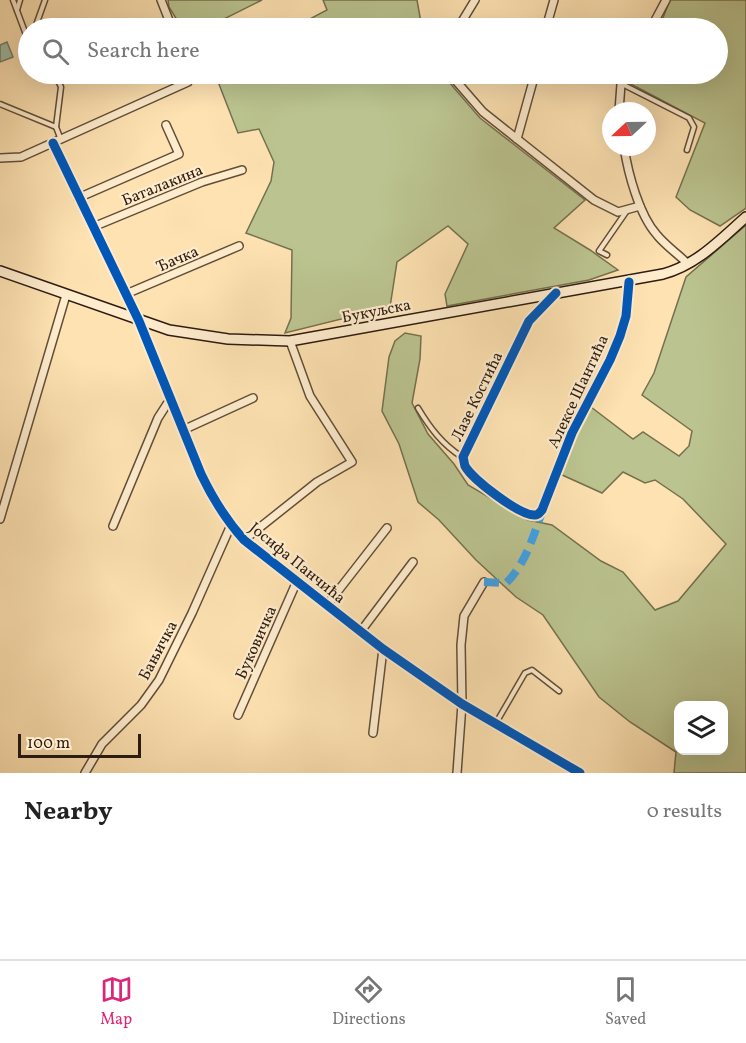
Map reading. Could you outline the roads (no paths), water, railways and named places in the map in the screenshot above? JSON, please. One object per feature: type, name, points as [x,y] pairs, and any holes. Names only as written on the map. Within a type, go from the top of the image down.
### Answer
[{"type":"main road","name":"Букуљска","points":[[0,271],[169,330],[249,341],[290,341],[629,282],[663,274],[688,264],[746,217]]},
{"type":"street","points":[[162,0],[168,18]]},
{"type":"street","points":[[464,18],[475,0]]},
{"type":"street","points":[[549,18],[554,0]]},
{"type":"street","points":[[656,18],[666,0]]},
{"type":"street","points":[[1,159],[21,157],[184,84]]},
{"type":"street","points":[[459,84],[483,112],[594,200],[618,212],[640,206]]},
{"type":"street","points":[[517,139],[533,84]]},
{"type":"street","points":[[620,102],[621,84]]},
{"type":"street","points":[[78,198],[179,154],[166,124]]},
{"type":"street","name":"Јосифа Панчића","points":[[53,143],[139,321],[212,497],[231,525],[244,540],[383,649],[462,704],[580,773]]},
{"type":"street","points":[[626,156],[640,206],[655,233],[688,264]]},
{"type":"street","name":"Баталакина","points":[[93,227],[202,182],[242,170]]},
{"type":"street","name":"Ђачка","points":[[126,294],[239,246]]},
{"type":"street","name":"Алексе Шантића","points":[[542,510],[572,433],[620,336],[626,316],[629,282]]},
{"type":"street","name":"Лазе Костића","points":[[542,510],[533,515],[504,502],[470,473],[463,457],[529,321],[556,293]]},
{"type":"street","points":[[0,519],[66,295]]},
{"type":"street","points":[[244,540],[317,482],[352,462],[310,396],[290,341]]},
{"type":"street","points":[[183,430],[253,398]]},
{"type":"street","points":[[113,526],[158,418],[172,400]]},
{"type":"street","name":"Бањичка","points":[[85,773],[102,744],[141,705],[159,680],[231,525]]},
{"type":"street","points":[[327,605],[387,528]]},
{"type":"street","points":[[361,631],[413,562]]},
{"type":"street","name":"Буковичка","points":[[238,715],[297,581]]},
{"type":"street","points":[[457,773],[462,704],[461,645],[464,616],[484,582]]},
{"type":"street","points":[[373,733],[383,649]]},
{"type":"lane","points":[[13,0],[20,18]]},
{"type":"lane","points":[[17,10],[20,0]]},
{"type":"lane","points":[[39,18],[45,0]]},
{"type":"lane","points":[[60,84],[56,127],[61,140]]},
{"type":"lane","points":[[621,84],[690,118],[694,127],[687,150]]},
{"type":"lane","points":[[0,104],[56,127]]},
{"type":"lane","points":[[607,255],[599,251],[626,211]]},
{"type":"lane","points":[[418,408],[431,430],[446,446],[463,457]]},
{"type":"lane","points":[[496,724],[525,673],[532,670],[559,691]]}]
